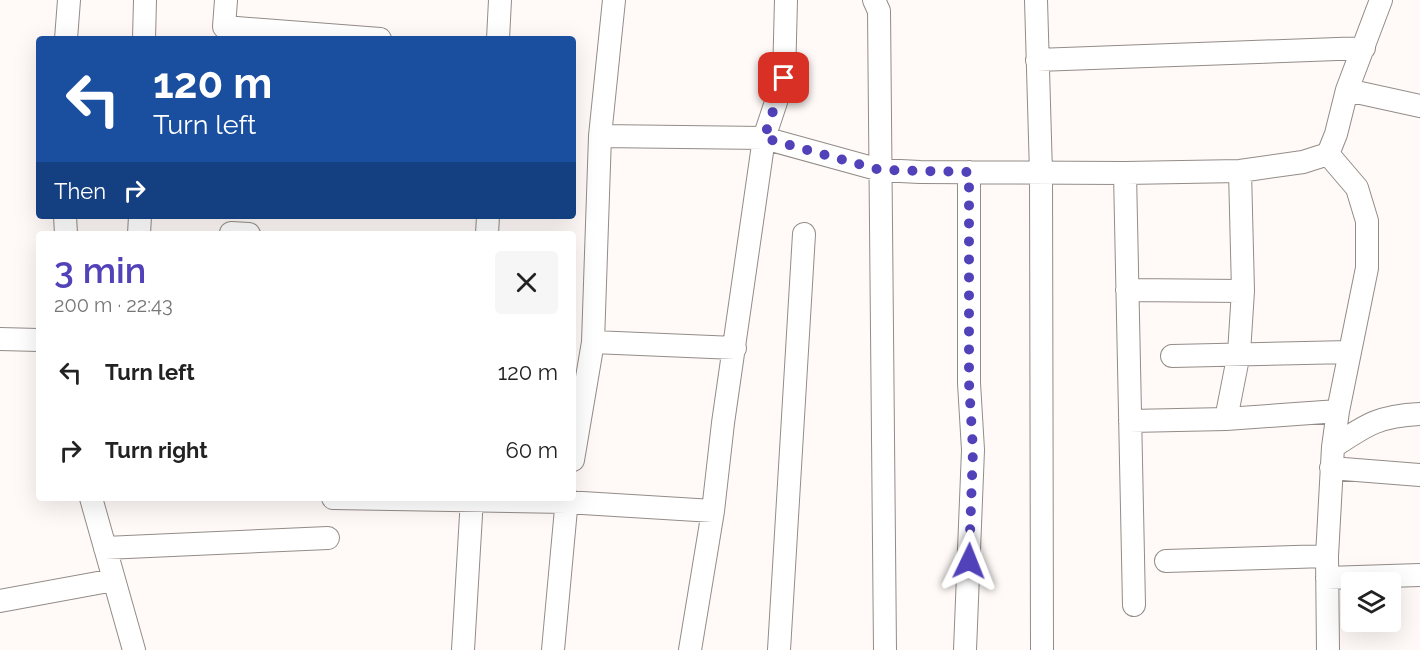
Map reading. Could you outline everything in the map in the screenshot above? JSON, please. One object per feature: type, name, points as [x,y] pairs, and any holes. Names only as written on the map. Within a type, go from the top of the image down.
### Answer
[{"type":"street","points":[[66,36],[69,0]]},
{"type":"street","points":[[144,36],[145,0]]},
{"type":"street","points":[[226,0],[224,27],[341,36]]},
{"type":"street","points":[[498,36],[500,0]]},
{"type":"street","points":[[576,442],[593,342],[600,136],[614,0]]},
{"type":"street","points":[[690,650],[714,512],[723,423],[764,138],[784,78],[786,0]]},
{"type":"street","points":[[874,0],[879,11],[885,650]]},
{"type":"street","points":[[1036,0],[1041,173],[1042,650]]},
{"type":"street","points":[[1328,154],[1336,134],[1347,90],[1381,0]]},
{"type":"street","points":[[1036,60],[1364,48]]},
{"type":"street","points":[[1347,90],[1420,106]]},
{"type":"street","points":[[600,136],[764,138],[880,170],[1041,173],[1240,171],[1293,164],[1328,154]]},
{"type":"street","points":[[1328,154],[1357,188],[1367,221],[1367,268],[1334,436],[1327,567],[1328,650]]},
{"type":"street","points":[[1226,419],[1239,353],[1243,291],[1240,171]]},
{"type":"street","points":[[965,650],[973,450],[969,383],[969,172]]},
{"type":"street","points":[[1125,173],[1134,605]]},
{"type":"street","points":[[779,650],[804,234]]},
{"type":"street","points":[[1127,290],[1243,291]]},
{"type":"street","points":[[0,339],[36,340]]},
{"type":"street","points":[[593,342],[735,348]]},
{"type":"street","points":[[1172,356],[1350,352]]},
{"type":"street","points":[[1334,436],[1389,417],[1420,414]]},
{"type":"street","points":[[1130,421],[1226,419],[1334,436],[1420,475]]},
{"type":"street","points":[[92,501],[134,650]]},
{"type":"street","points":[[463,650],[472,501]]},
{"type":"street","points":[[553,650],[566,501]]},
{"type":"street","points":[[576,501],[714,512]]},
{"type":"street","points":[[105,548],[328,538]]},
{"type":"street","points":[[1166,561],[1327,567],[1420,575]]},
{"type":"street","points":[[0,601],[114,580]]},
{"type":"route","points":[[784,78],[764,138],[880,170],[969,172],[969,383],[973,450],[969,561]]}]
